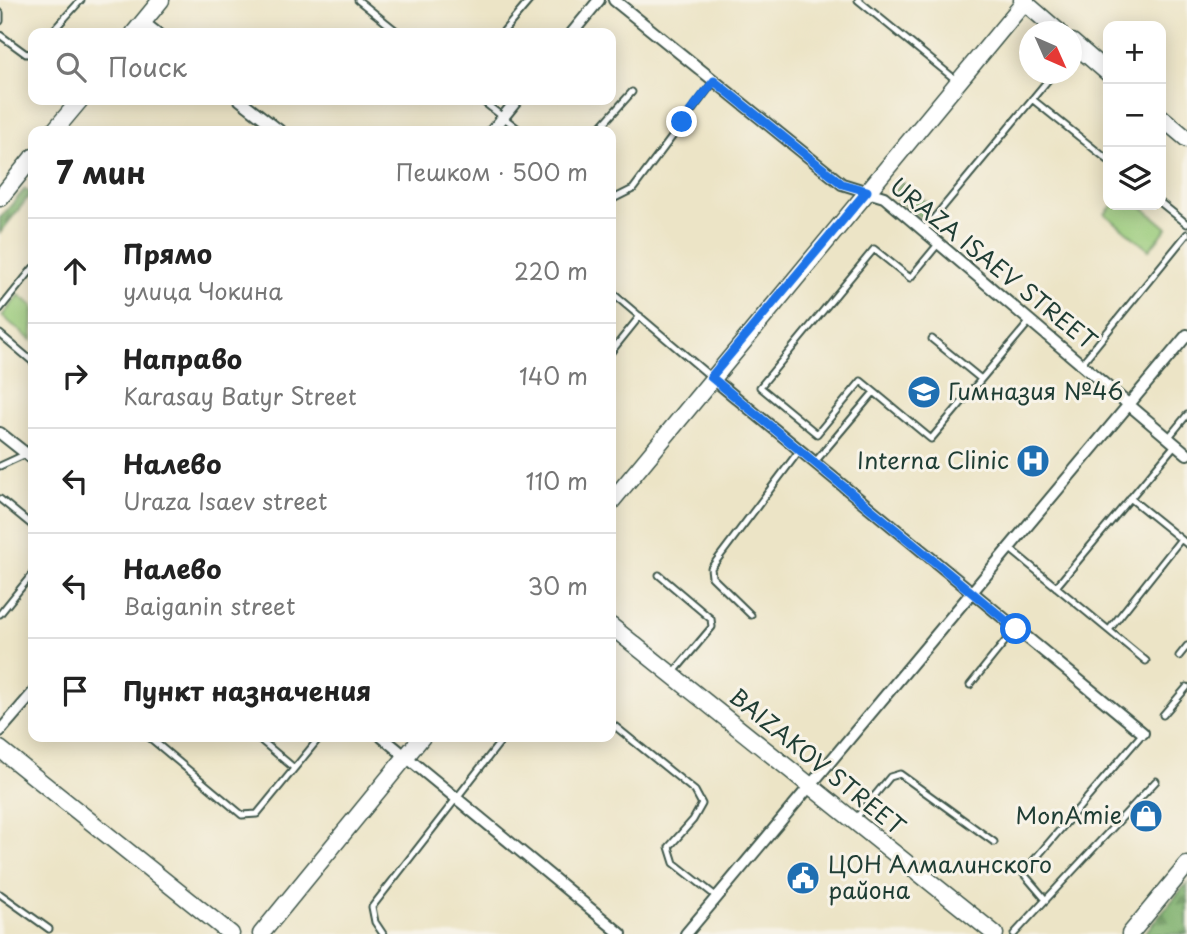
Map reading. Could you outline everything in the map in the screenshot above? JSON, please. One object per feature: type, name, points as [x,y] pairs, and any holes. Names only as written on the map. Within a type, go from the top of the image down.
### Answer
[{"type":"street","points":[[576,28],[599,0]]},
{"type":"street","name":"URAZA ISAEV STREET","points":[[614,0],[842,184],[884,197],[1187,454]]},
{"type":"street","points":[[616,496],[711,377],[1024,1],[1047,21]]},
{"type":"street","points":[[138,28],[157,2]]},
{"type":"street","points":[[1082,53],[1103,69]]},
{"type":"street","points":[[58,126],[76,105]]},
{"type":"street","points":[[246,105],[272,126]]},
{"type":"street","points":[[496,126],[513,105]]},
{"type":"street","points":[[1166,121],[1187,139]]},
{"type":"street","points":[[0,198],[28,163]]},
{"type":"street","points":[[686,934],[1187,335]]},
{"type":"street","points":[[711,377],[1143,733]]},
{"type":"street","points":[[0,433],[28,451]]},
{"type":"street","name":"BAIZAKOV STREET","points":[[616,630],[995,934]]},
{"type":"street","points":[[0,731],[28,699]]},
{"type":"street","points":[[388,742],[621,934]]},
{"type":"street","points":[[261,934],[418,742]]},
{"type":"street","points":[[0,749],[231,934]]},
{"type":"street","points":[[1130,934],[1187,865]]},
{"type":"lane","points":[[56,28],[81,0]]},
{"type":"lane","points":[[358,0],[393,28]]},
{"type":"lane","points":[[506,28],[530,0]]},
{"type":"lane","points":[[858,0],[958,82]]},
{"type":"lane","points":[[0,13],[0,21]]},
{"type":"lane","points":[[0,35],[28,54]]},
{"type":"lane","points":[[616,197],[632,189],[714,81]]},
{"type":"lane","points":[[924,230],[1045,84]]},
{"type":"lane","points":[[601,126],[632,92]]},
{"type":"lane","points":[[1032,99],[1103,156]]},
{"type":"lane","points":[[487,105],[515,126]]},
{"type":"lane","points":[[1166,207],[1187,224]]},
{"type":"lane","points":[[1082,363],[1187,234]]},
{"type":"lane","points":[[939,243],[910,278],[874,249],[760,387],[817,434],[861,381],[931,439],[1031,320]]},
{"type":"lane","points":[[0,309],[28,274]]},
{"type":"lane","points":[[616,296],[711,377]]},
{"type":"lane","points":[[616,346],[640,316]]},
{"type":"lane","points":[[0,334],[28,358]]},
{"type":"lane","points":[[932,339],[981,379]]},
{"type":"lane","points":[[814,464],[874,392]]},
{"type":"lane","points":[[1056,587],[1130,498],[1187,415]]},
{"type":"lane","points":[[751,615],[712,577],[711,568],[799,451]]},
{"type":"lane","points":[[0,466],[28,454]]},
{"type":"lane","points":[[1130,498],[1187,544]]},
{"type":"lane","points":[[0,499],[28,522]]},
{"type":"lane","points":[[1109,630],[1181,539]]},
{"type":"lane","points":[[1009,548],[1146,661]]},
{"type":"lane","points":[[659,575],[711,619],[712,626],[672,674]]},
{"type":"lane","points":[[0,614],[28,579]]},
{"type":"lane","points":[[970,685],[1016,629]]},
{"type":"lane","points":[[1179,656],[1187,646]]},
{"type":"lane","points":[[1163,715],[1187,687]]},
{"type":"lane","points":[[616,727],[695,791],[702,804],[693,820],[669,847],[674,863],[717,897]]},
{"type":"lane","points":[[1046,900],[1023,873],[1143,733]]},
{"type":"lane","points":[[155,742],[242,815],[257,814],[316,742]]},
{"type":"lane","points":[[263,742],[295,768]]},
{"type":"lane","points":[[383,934],[375,922],[372,907],[454,796],[500,742]]},
{"type":"lane","points":[[854,821],[890,777],[900,774],[994,842]]},
{"type":"lane","points":[[1014,934],[1156,781]]},
{"type":"lane","points":[[0,894],[49,929]]},
{"type":"green space","points":[[902,182],[931,206],[921,218],[892,194]]},
{"type":"green space","points":[[25,189],[28,192],[28,198],[0,233],[0,218]]},
{"type":"green space","points":[[1109,210],[1146,210],[1167,228],[1149,250],[1105,214]]},
{"type":"green space","points":[[19,295],[28,302],[28,338],[2,316]]},
{"type":"green space","points":[[1187,883],[1187,934],[1144,934]]},
{"type":"place","name":"Гимназия №46","points":[[924,392]]},
{"type":"place","name":"Interna Clinic","points":[[1033,461]]},
{"type":"place","name":"MonAmie","points":[[1146,816]]},
{"type":"place","name":"ЦОН Алмалинского района","points":[[803,878]]},
{"type":"route","points":[[682,122],[714,81],[842,184],[867,191],[711,377],[1016,629]]}]
